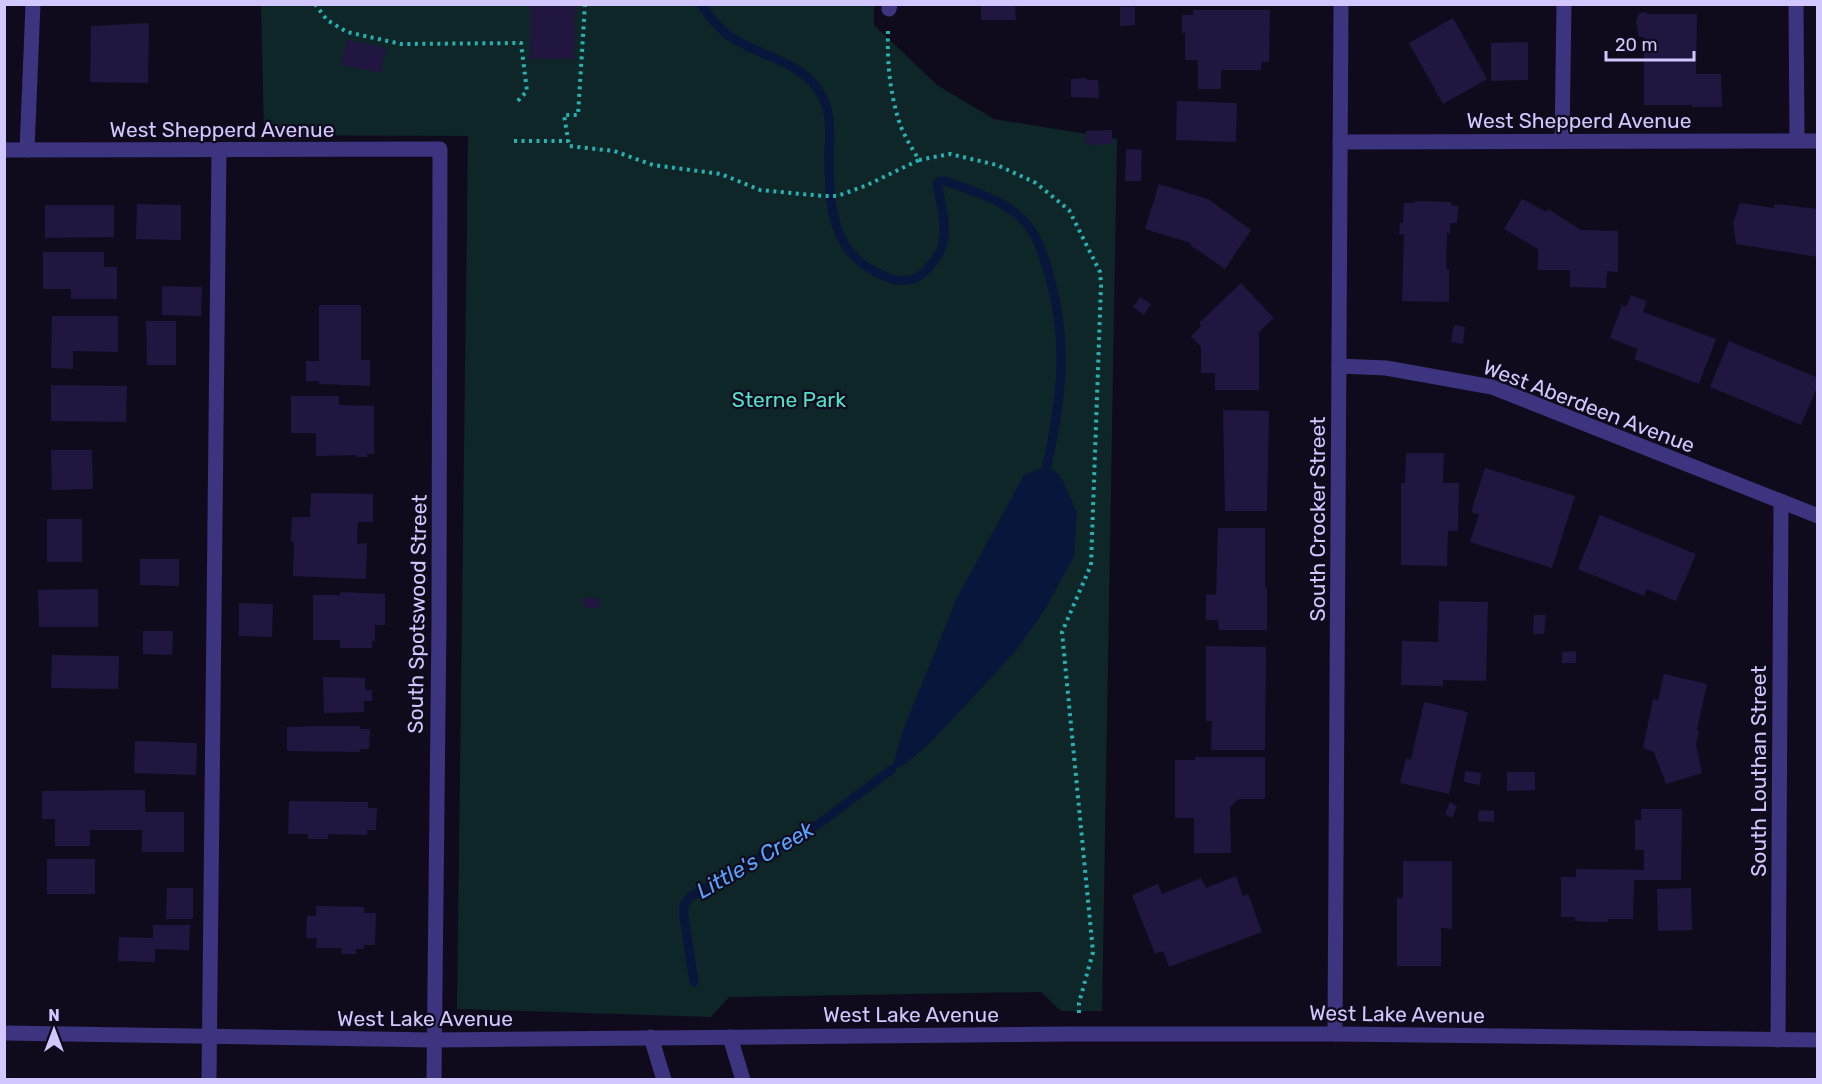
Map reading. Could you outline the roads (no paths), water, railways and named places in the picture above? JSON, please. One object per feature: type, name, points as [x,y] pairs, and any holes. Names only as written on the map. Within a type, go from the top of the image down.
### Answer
[{"type":"street","points":[[27,150],[33,4]]},
{"type":"street","name":"South Crocker Street","points":[[1335,1034],[1341,4]]},
{"type":"street","points":[[1562,141],[1563,4]]},
{"type":"street","points":[[1796,4],[1797,140]]},
{"type":"street","name":"West Shepperd Avenue","points":[[1340,142],[1818,141]]},
{"type":"street","name":"West Shepperd Avenue","points":[[4,150],[440,149]]},
{"type":"street","name":"South Spotswood Street","points":[[434,1080],[439,621],[440,149]]},
{"type":"street","points":[[209,1080],[219,150]]},
{"type":"street","name":"West Aberdeen Avenue","points":[[1339,366],[1386,368],[1492,387],[1818,516]]},
{"type":"street","name":"South Louthan Street","points":[[1778,1040],[1781,502]]},
{"type":"street","name":"West Lake Avenue","points":[[4,1033],[434,1040],[1080,1034],[1335,1034],[1818,1040]]},
{"type":"street","points":[[651,1037],[664,1080]]},
{"type":"street","points":[[730,1037],[743,1080]]},
{"type":"water","points":[[1047,466],[1060,475],[1077,513],[1074,556],[1044,611],[1014,653],[931,742],[904,765],[891,770],[904,728],[957,598],[1024,475]]},
{"type":"waterway","name":"Little's Creek","points":[[701,4],[713,21],[728,35],[750,48],[787,64],[809,79],[817,88],[828,111],[830,189],[836,225],[851,253],[867,267],[887,277],[907,280],[918,277],[930,266],[940,252],[944,236],[943,214],[937,184],[940,181],[993,199],[1019,216],[1030,228],[1041,248],[1055,296],[1061,345],[1059,392],[1047,466]]},
{"type":"waterway","name":"Little's Creek","points":[[694,982],[684,916],[684,905],[690,897],[820,823],[891,770]]},
{"type":"park label","name":"Sterne Park","points":[[789,399]]}]
